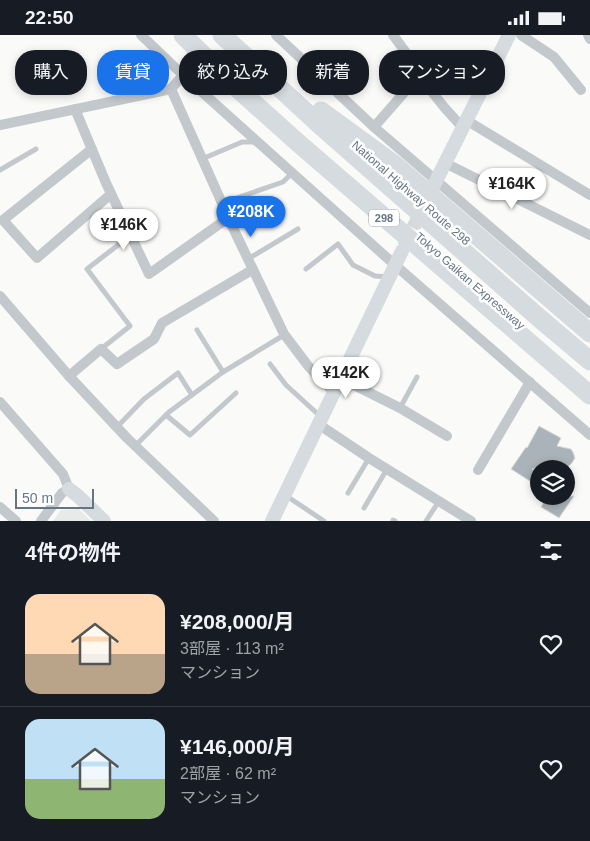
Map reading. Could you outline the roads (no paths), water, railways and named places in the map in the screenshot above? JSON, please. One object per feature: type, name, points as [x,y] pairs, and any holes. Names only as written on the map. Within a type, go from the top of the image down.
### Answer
[{"type":"highway","name":"298","points":[[175,35],[193,50]]},
{"type":"highway","name":"298","points":[[182,35],[197,50]]},
{"type":"highway","name":"Tokyo Gaikan Expressway","points":[[196,35],[237,75],[316,146],[590,385]]},
{"type":"highway","name":"Tokyo Gaikan Expressway","points":[[222,35],[321,126],[590,361]]},
{"type":"highway","name":"National Highway Route 298","points":[[236,35],[304,99],[590,349]]},
{"type":"highway","name":"298","points":[[245,95],[590,395]]},
{"type":"highway","points":[[304,99],[395,165],[590,333]]},
{"type":"highway","points":[[372,207],[443,278],[590,406]]},
{"type":"street","points":[[141,35],[179,71]]},
{"type":"street","points":[[276,35],[434,184],[590,313]]},
{"type":"street","points":[[392,35],[404,50]]},
{"type":"street","points":[[434,184],[508,35]]},
{"type":"street","points":[[522,35],[554,57],[581,90]]},
{"type":"street","points":[[0,125],[171,89],[179,80]]},
{"type":"street","points":[[171,89],[228,218],[284,334],[308,367],[333,391]]},
{"type":"street","points":[[206,95],[292,173],[392,271],[530,382],[590,435]]},
{"type":"street","points":[[374,127],[403,95]]},
{"type":"street","points":[[434,95],[444,107],[464,123],[590,195]]},
{"type":"street","points":[[74,109],[111,194],[149,273],[228,218]]},
{"type":"street","points":[[92,149],[3,220],[37,258],[111,194]]},
{"type":"street","points":[[444,163],[590,235]]},
{"type":"street","points":[[272,521],[402,251]]},
{"type":"street","points":[[69,376],[101,349],[117,364],[154,339],[162,323],[252,270]]},
{"type":"street","points":[[0,296],[116,427],[214,521]]},
{"type":"street","points":[[340,378],[400,408],[447,436]]},
{"type":"street","points":[[478,470],[530,382]]},
{"type":"street","points":[[0,402],[63,474],[69,489],[104,521]]},
{"type":"street","points":[[319,421],[369,458],[471,521]]},
{"type":"street","points":[[41,521],[62,493],[69,489]]},
{"type":"street","points":[[0,507],[16,521]]},
{"type":"lane","points":[[202,159],[242,142],[258,141]]},
{"type":"lane","points":[[0,170],[36,149]]},
{"type":"lane","points":[[222,203],[283,182],[292,173]]},
{"type":"lane","points":[[247,259],[298,229]]},
{"type":"lane","points":[[101,349],[130,326],[87,269],[131,235]]},
{"type":"lane","points":[[306,269],[338,244],[354,265],[375,276],[392,271]]},
{"type":"lane","points":[[197,329],[223,372]]},
{"type":"lane","points":[[135,446],[166,415],[192,395],[223,372],[284,334]]},
{"type":"lane","points":[[270,364],[286,385],[319,421]]},
{"type":"lane","points":[[116,427],[144,399],[178,373],[192,395]]},
{"type":"lane","points":[[400,408],[417,377]]},
{"type":"lane","points":[[166,415],[190,435],[236,393]]},
{"type":"lane","points":[[348,493],[369,458]]},
{"type":"lane","points":[[364,508],[387,469]]},
{"type":"lane","points":[[285,495],[324,521]]},
{"type":"lane","points":[[426,521],[438,501]]},
{"type":"tunnel","points":[[404,247],[432,189]]}]
